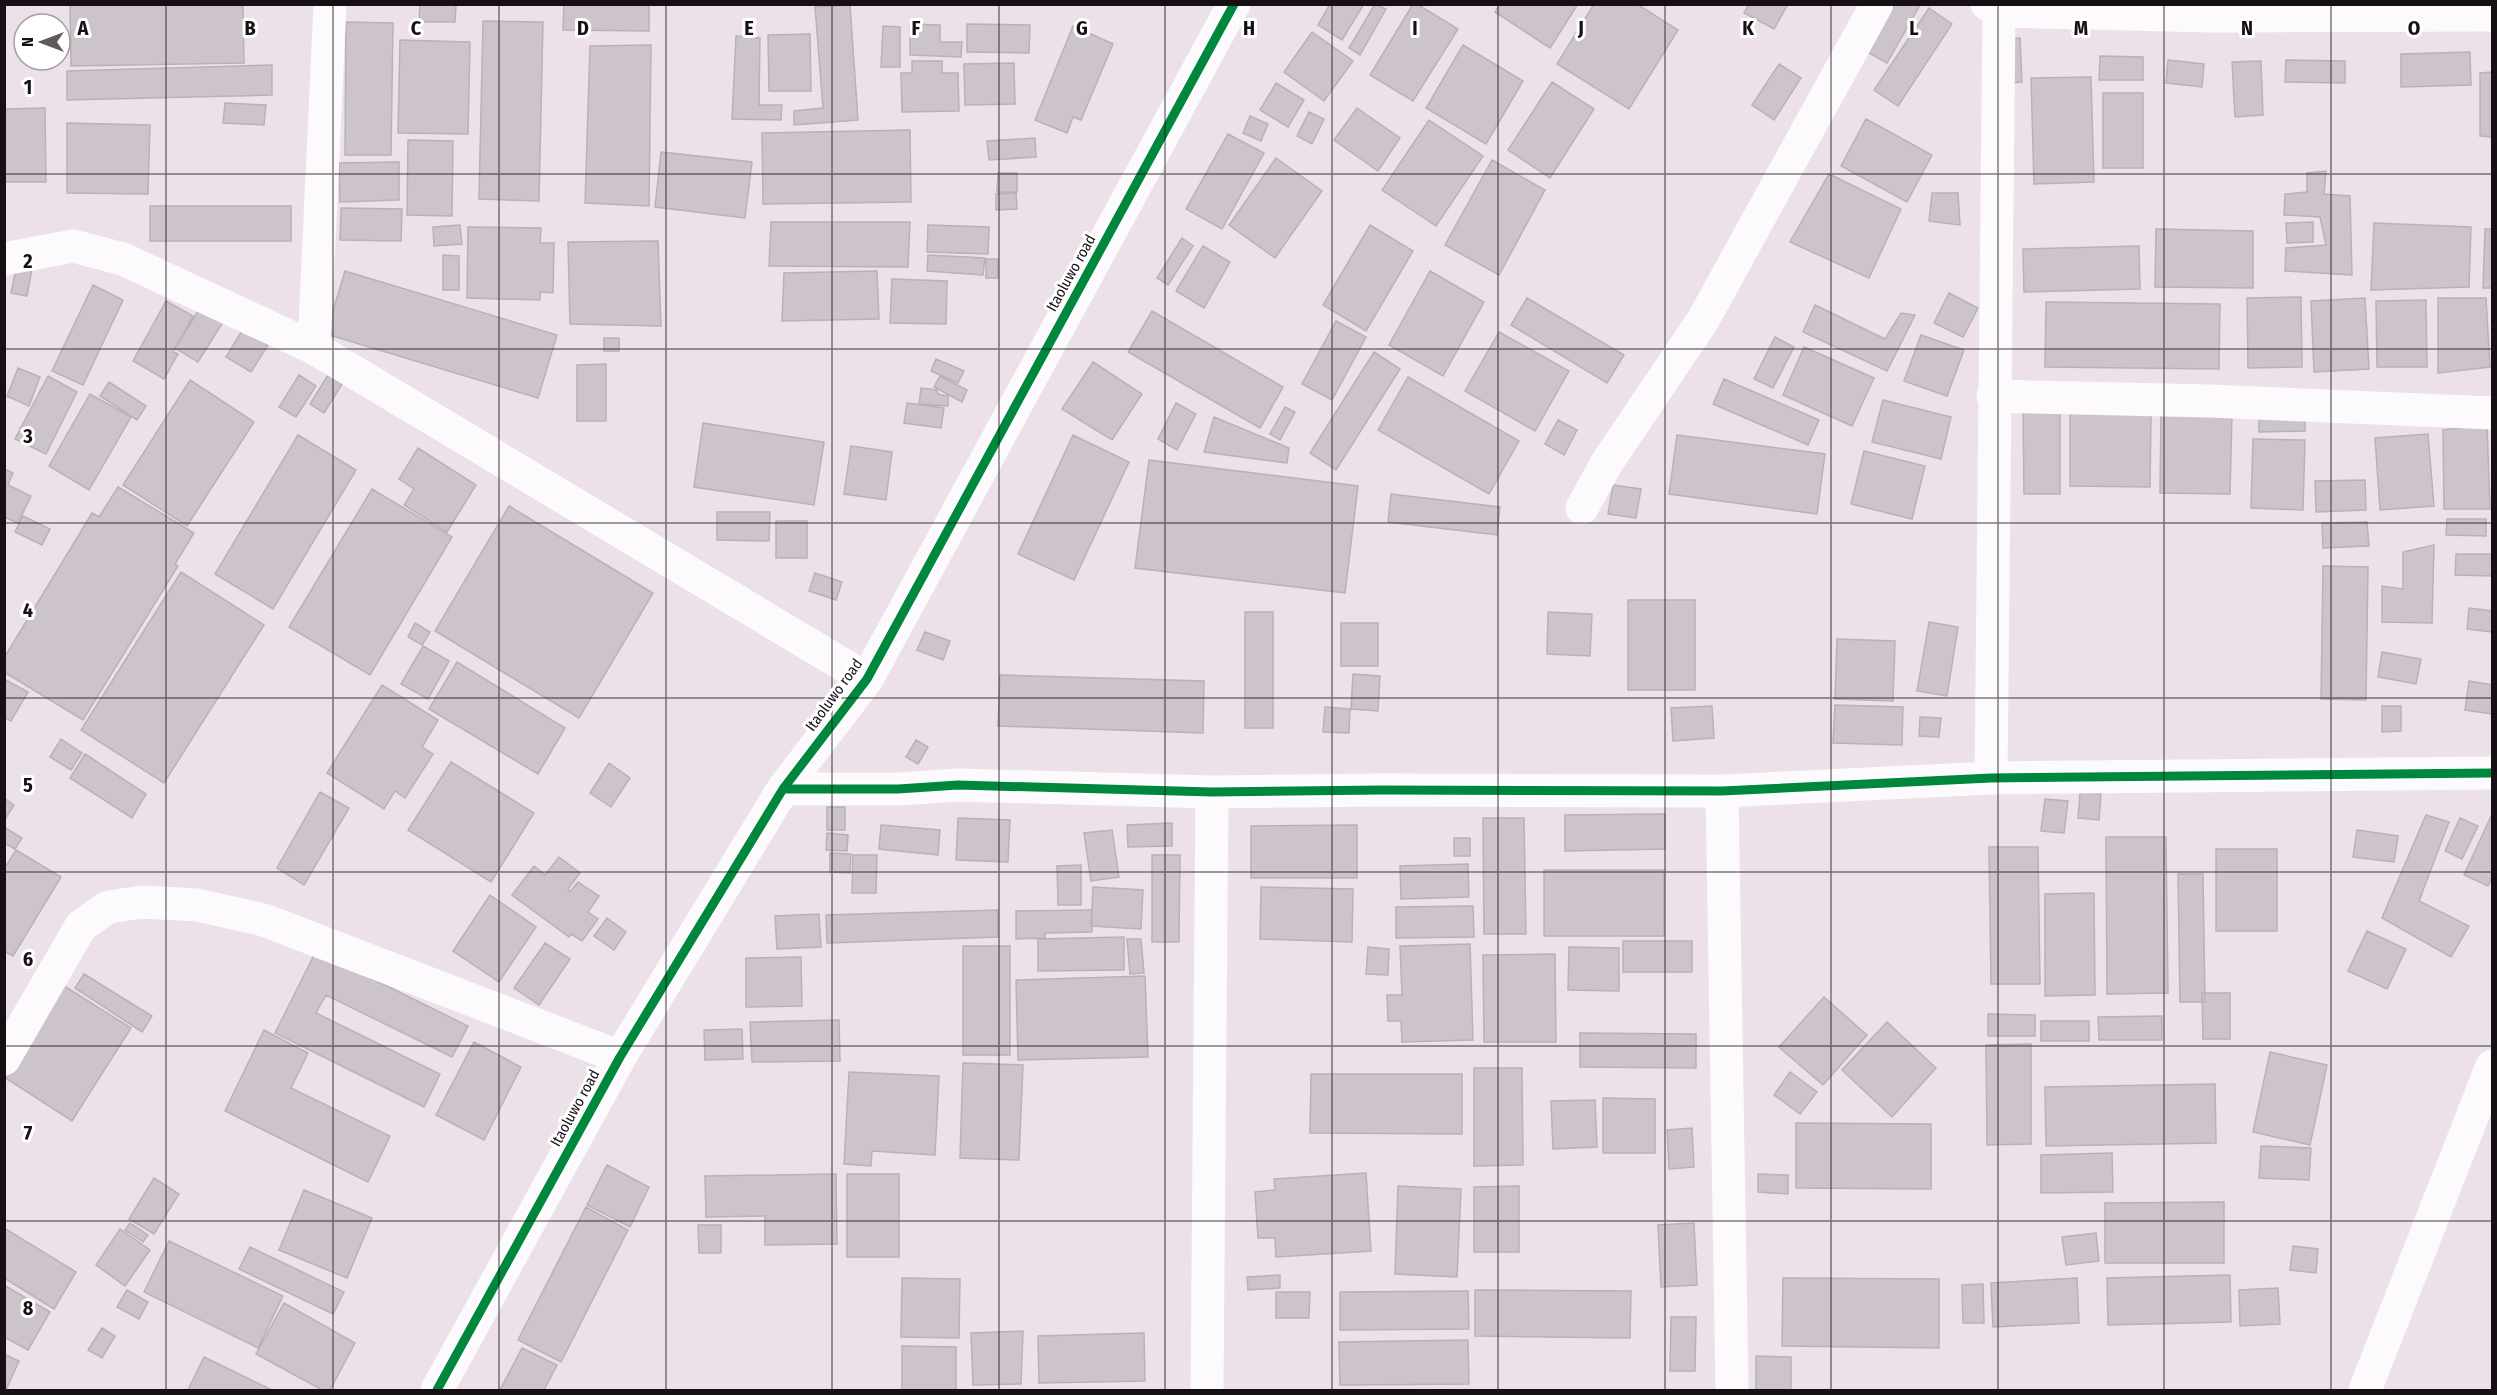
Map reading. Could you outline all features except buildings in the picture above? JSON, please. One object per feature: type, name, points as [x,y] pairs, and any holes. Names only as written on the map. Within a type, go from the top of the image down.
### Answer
[{"type":"street","points":[[314,348],[330,4]]},
{"type":"street","name":"Itaoluwo road","points":[[436,1390],[621,1057],[783,789],[867,679],[1234,4]]},
{"type":"street","points":[[1582,508],[1606,464],[1703,320],[1877,4]]},
{"type":"street","points":[[1991,778],[1993,8],[2211,16],[2493,15]]},
{"type":"street","points":[[4,259],[73,246],[123,260],[314,348],[867,679]]},
{"type":"street","points":[[1993,396],[2209,401],[2493,413]]},
{"type":"street","points":[[783,789],[898,789],[958,785],[1212,792],[1722,791],[1991,778],[2493,773]]},
{"type":"street","points":[[1722,791],[1732,1390]]},
{"type":"street","points":[[1207,1390],[1212,792]]},
{"type":"street","points":[[4,1059],[81,926],[108,907],[142,902],[197,905],[264,920],[621,1057]]},
{"type":"street","points":[[2365,1390],[2493,1066]]},
{"type":"cycle path","points":[[437,1390],[620,1057],[783,789],[867,679],[1234,4]]},
{"type":"cycle path","points":[[783,789],[898,789],[958,785],[1212,792],[1722,791],[1991,778],[2492,773]]}]
